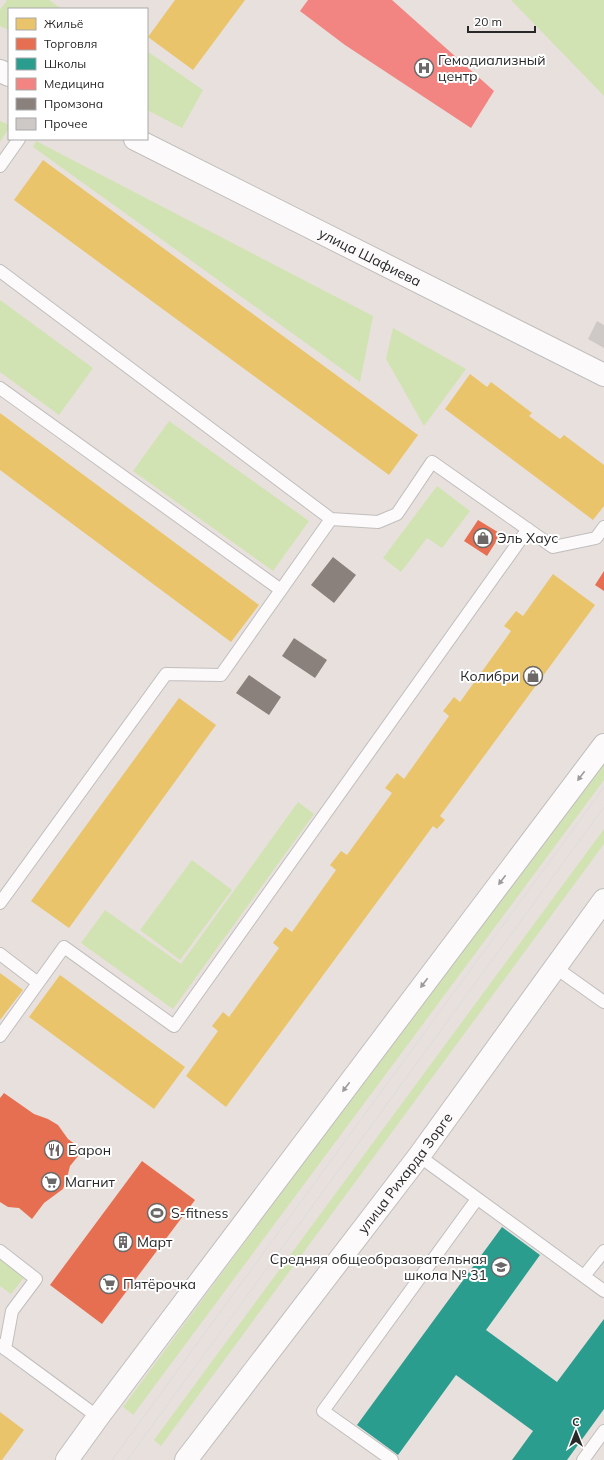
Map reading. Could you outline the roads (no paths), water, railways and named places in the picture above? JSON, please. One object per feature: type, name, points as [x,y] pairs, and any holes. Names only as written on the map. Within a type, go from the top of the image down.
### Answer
[{"type":"street","name":"улица Шафиева","points":[[137,140],[604,375]]},
{"type":"street","points":[[67,1460],[604,744]]},
{"type":"street","name":"улица Рихарда Зорге","points":[[186,1460],[419,1156],[604,900]]},
{"type":"lane","points":[[0,166],[17,140]]},
{"type":"lane","points":[[0,272],[331,519],[378,522],[397,514],[432,462],[554,547],[596,538],[604,527]]},
{"type":"lane","points":[[0,388],[280,590]]},
{"type":"lane","points":[[0,903],[166,674],[221,675],[331,519]]},
{"type":"lane","points":[[0,1036],[64,947],[174,1026],[528,529]]},
{"type":"lane","points":[[0,954],[38,983]]},
{"type":"lane","points":[[556,968],[604,1002]]},
{"type":"lane","points":[[419,1156],[604,1291]]},
{"type":"lane","points":[[392,1460],[323,1411],[477,1198]]},
{"type":"lane","points":[[0,1251],[36,1278],[12,1311],[3,1347],[98,1417]]},
{"type":"lane","points":[[584,1276],[604,1251]]},
{"type":"lane","points":[[583,1460],[604,1431]]},
{"type":"tram line","points":[[112,1460],[604,787]]},
{"type":"tram line","points":[[127,1460],[604,807]]},
{"type":"place","name":"Гемодиализный центр","points":[[424,68]]},
{"type":"place","name":"Эль Хаус","points":[[483,538]]},
{"type":"place","name":"Колибри","points":[[533,676]]},
{"type":"place","name":"Барон","points":[[54,1150]]},
{"type":"place","name":"Магнит","points":[[51,1182]]},
{"type":"place","name":"S-fitness","points":[[157,1213]]},
{"type":"place","name":"Март","points":[[123,1242]]},
{"type":"place","name":"Средняя общеобразовательная школа № 31","points":[[501,1267]]},
{"type":"place","name":"Пятёрочка","points":[[109,1284]]}]
